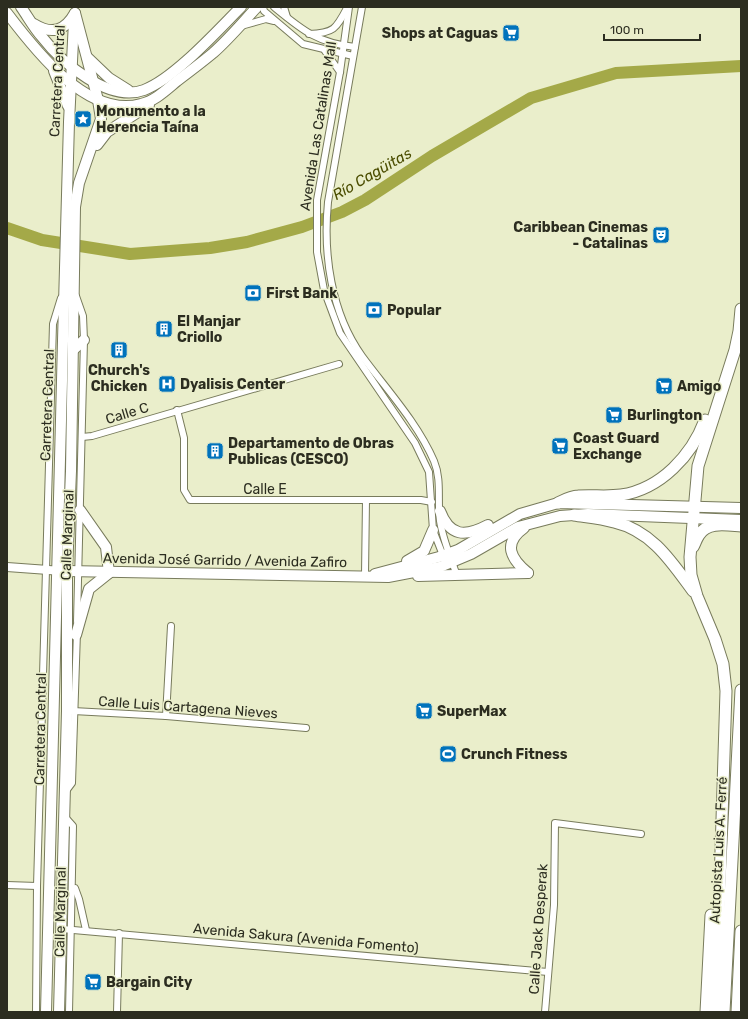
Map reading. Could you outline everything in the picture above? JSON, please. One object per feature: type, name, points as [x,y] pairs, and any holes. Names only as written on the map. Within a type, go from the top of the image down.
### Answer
[{"type":"highway","points":[[558,502],[576,496],[609,496],[635,491],[660,479],[686,456],[700,433],[741,310]]},
{"type":"highway","points":[[716,1012],[726,691],[723,664],[715,639],[697,596],[691,575],[690,552],[698,466],[735,350],[741,310]]},
{"type":"highway","points":[[574,515],[614,521],[649,537],[667,556],[697,596]]},
{"type":"highway","points":[[690,552],[703,530],[717,522],[741,526]]},
{"type":"highway","name":"Autopista Luis A. Ferré","points":[[724,1012],[741,690]]},
{"type":"highway","points":[[706,1012],[717,813],[723,765]]},
{"type":"highway","name":"Autopista Luis A. Ferré","points":[[737,1012],[741,931]]},
{"type":"main road","points":[[21,7],[42,38],[72,67],[94,82],[114,90],[134,93],[150,88],[172,72],[207,41],[241,7]]},
{"type":"main road","points":[[7,13],[52,67],[71,84],[98,100],[114,105],[128,106],[143,104],[158,96],[213,53],[257,7]]},
{"type":"main road","points":[[32,23],[46,30],[58,30],[68,24],[75,10]]},
{"type":"main road","name":"Carretera Central","points":[[71,207],[101,119],[94,82],[75,10]]},
{"type":"main road","name":"Carretera Central","points":[[59,1012],[67,929],[65,817],[71,711],[67,571],[73,350],[70,115],[75,10]]},
{"type":"main road","points":[[87,58],[108,78],[134,93]]},
{"type":"main road","points":[[52,67],[62,89],[70,115]]},
{"type":"main road","points":[[86,162],[107,132],[154,102],[158,96]]},
{"type":"main road","name":"Carretera Central","points":[[46,1012],[55,654],[51,570],[59,476],[65,288],[71,274]]},
{"type":"main road","points":[[73,350],[84,340]]},
{"type":"main road","name":"Avenida José Garrido / Avenida Zafiro","points":[[448,559],[520,514],[558,502],[717,506],[741,508]]},
{"type":"main road","points":[[76,635],[89,589],[109,573],[106,547],[80,510]]},
{"type":"main road","points":[[440,512],[447,527],[463,533],[472,532],[496,521],[520,514]]},
{"type":"main road","name":"Avenida José Garrido / Avenida Zafiro","points":[[67,571],[109,573],[369,575],[394,572],[448,559],[518,527],[551,518],[588,514],[693,518],[717,522],[741,520]]},
{"type":"main road","points":[[394,572],[454,576],[528,573],[512,557],[511,548],[512,541],[516,534],[530,524]]},
{"type":"main road","points":[[394,572],[424,551],[433,530]]},
{"type":"main road","points":[[55,654],[61,670],[61,709],[71,711]]},
{"type":"main road","points":[[47,980],[54,964],[55,944],[67,929],[56,910],[56,892],[50,870]]},
{"type":"street","points":[[263,7],[264,11],[279,25]]},
{"type":"street","points":[[274,7],[308,34],[343,46],[355,47]]},
{"type":"street","points":[[284,7],[287,17]]},
{"type":"street","points":[[308,34],[324,34],[332,31],[339,24],[349,7]]},
{"type":"street","name":"Avenida Las Catalinas Mall","points":[[349,7],[340,72],[319,183],[316,218],[317,252],[324,290],[340,333],[422,455],[430,472],[433,530],[448,559]]},
{"type":"street","name":"Avenida Las Catalinas Mall","points":[[362,7],[331,180],[327,212],[327,247],[331,277],[340,316],[361,354],[406,414],[426,444],[435,463],[439,480],[442,530],[448,559],[454,576]]},
{"type":"street","points":[[239,26],[271,19],[303,44],[325,51],[353,56]]},
{"type":"street","points":[[325,51],[337,65],[340,72]]},
{"type":"street","name":"Calle Marginal","points":[[71,274],[76,299],[83,316],[84,340],[76,635],[71,711]]},
{"type":"street","points":[[36,1012],[37,886],[51,570],[49,476],[53,324],[65,288]]},
{"type":"street","name":"Calle C","points":[[82,437],[92,436],[339,364]]},
{"type":"street","name":"Calle E","points":[[177,410],[184,438],[184,490],[190,500],[421,500],[432,502]]},
{"type":"street","points":[[49,476],[59,476]]},
{"type":"street","points":[[366,500],[369,575]]},
{"type":"street","points":[[7,567],[67,571]]},
{"type":"street","points":[[166,716],[171,626]]},
{"type":"street","name":"Calle Luis Cartagena Nieves","points":[[71,711],[166,716],[306,728]]},
{"type":"street","name":"Calle Marginal","points":[[65,817],[73,826],[73,884],[67,929],[69,1012]]},
{"type":"street","name":"Calle Jack Desperak","points":[[545,1012],[554,905],[554,823],[640,834]]},
{"type":"street","points":[[73,884],[79,899],[86,930]]},
{"type":"street","points":[[7,885],[37,886]]},
{"type":"street","name":"Avenida Sakura (Avenida Fomento)","points":[[67,929],[548,972]]},
{"type":"street","points":[[117,1012],[119,933]]},
{"type":"waterway","name":"Río Cagüitas","points":[[7,228],[42,240],[130,254],[210,248],[247,242],[302,227],[342,212],[365,200],[432,156],[531,98],[616,73],[741,66]]},
{"type":"place","name":"Shops at Caguas","points":[[511,33]]},
{"type":"place","name":"Monumento a la Herencia Taína","points":[[83,119]]},
{"type":"place","name":"Caribbean Cinemas - Catalinas","points":[[661,235]]},
{"type":"place","name":"First Bank","points":[[253,293]]},
{"type":"place","name":"Popular","points":[[374,310]]},
{"type":"place","name":"El Manjar Criollo","points":[[164,329]]},
{"type":"place","name":"Church's Chicken","points":[[119,350]]},
{"type":"place","name":"Dyalisis Center","points":[[167,384]]},
{"type":"place","name":"Amigo","points":[[664,386]]},
{"type":"place","name":"Burlington","points":[[614,415]]},
{"type":"place","name":"Coast Guard Exchange","points":[[560,446]]},
{"type":"place","name":"Departamento de Obras Publicas (CESCO)","points":[[215,451]]},
{"type":"place","name":"SuperMax","points":[[424,711]]},
{"type":"place","name":"Crunch Fitness","points":[[448,754]]},
{"type":"place","name":"Bargain City","points":[[93,982]]}]
